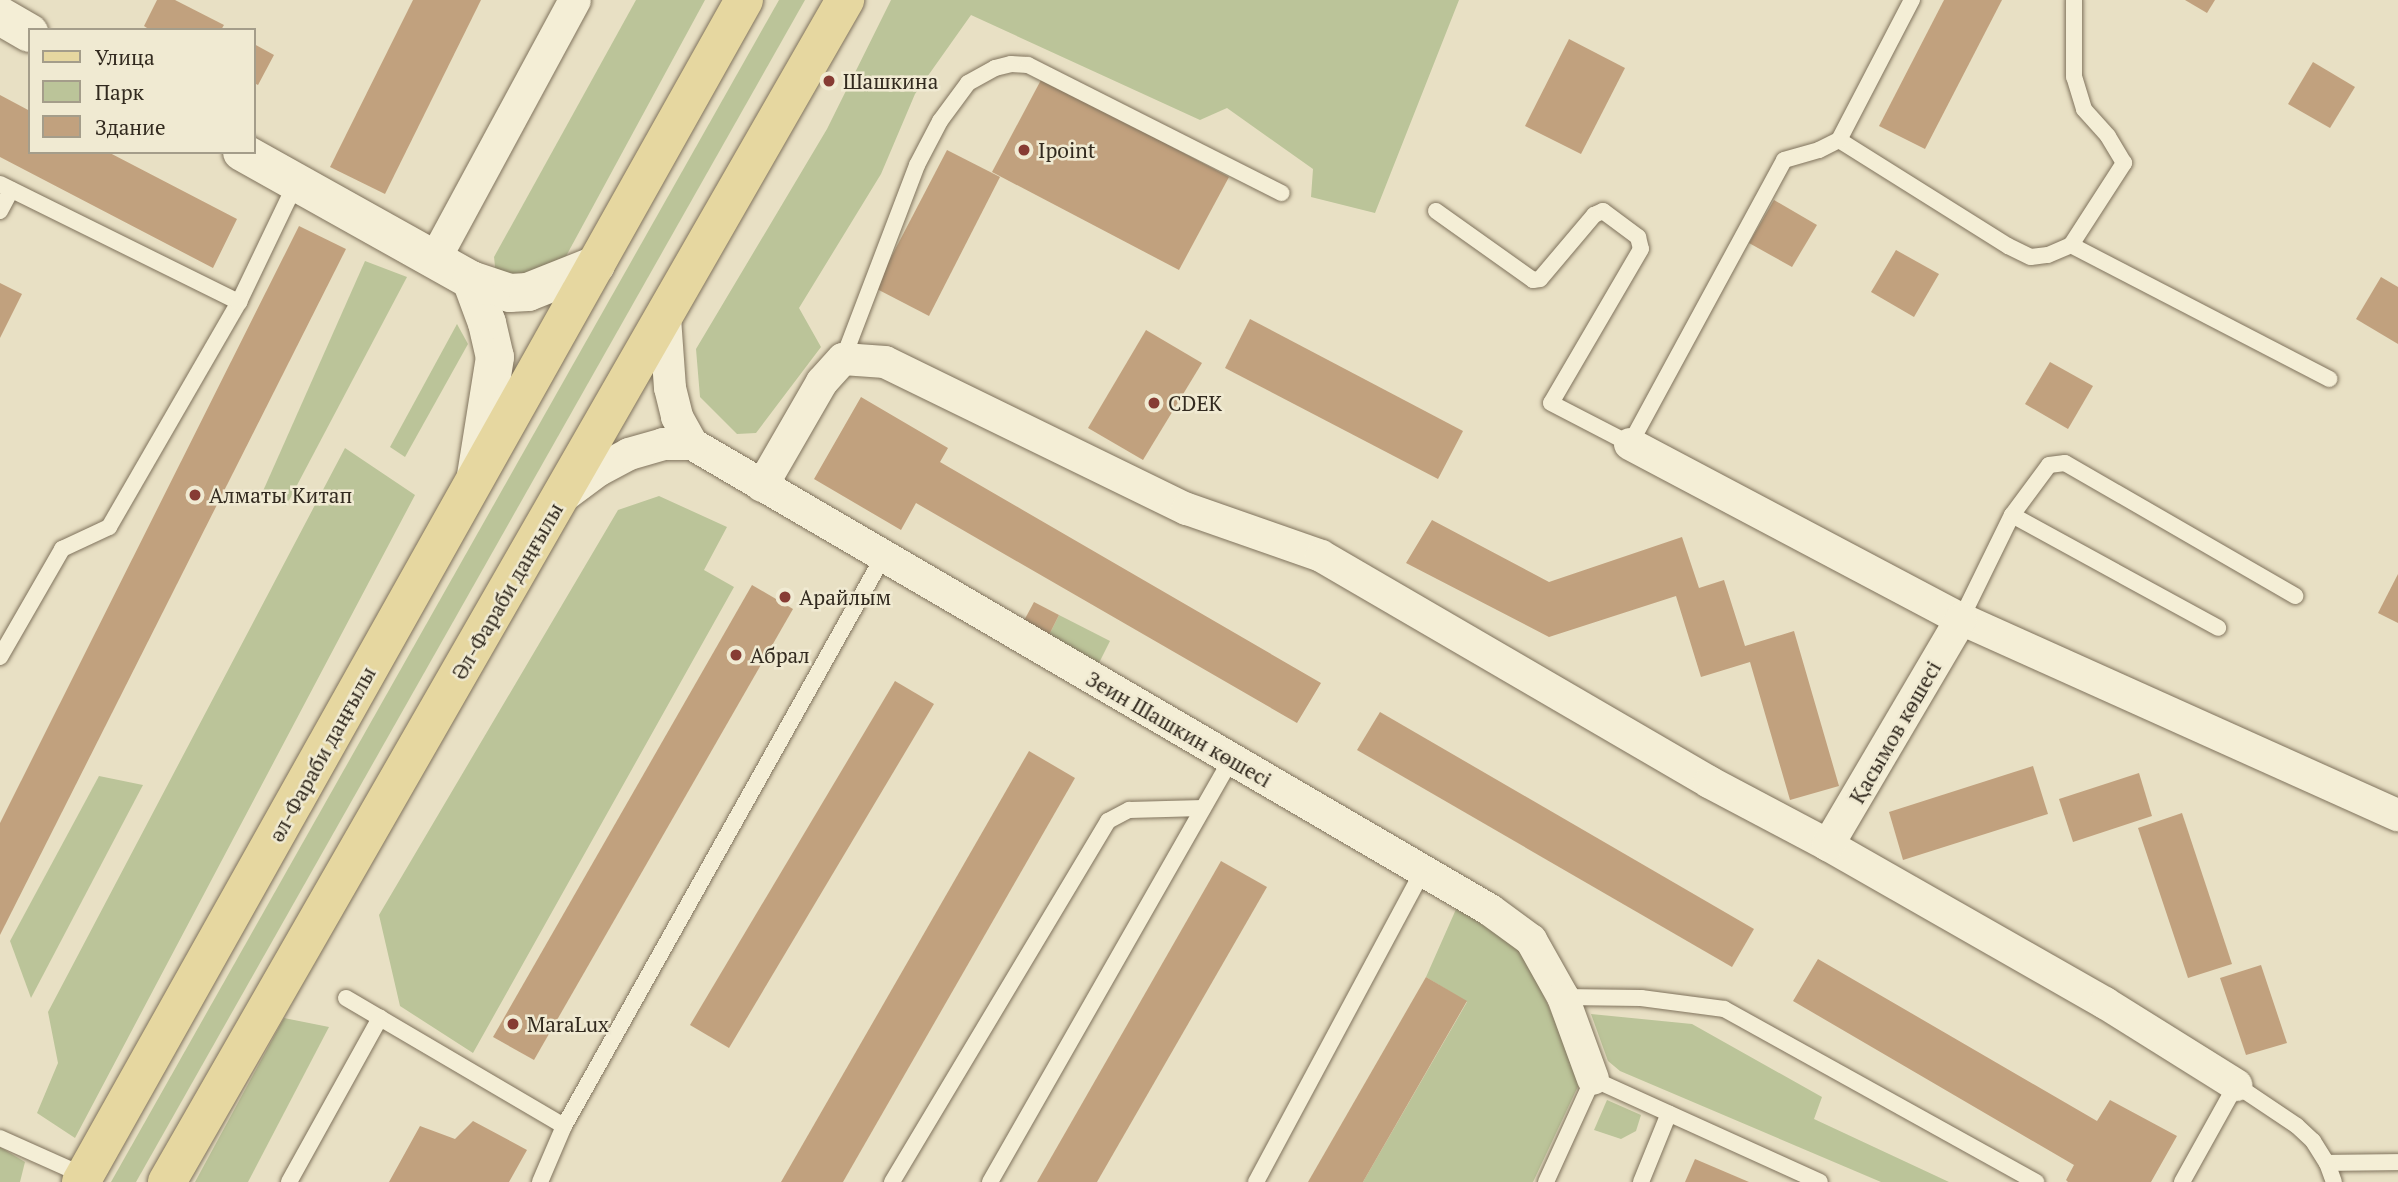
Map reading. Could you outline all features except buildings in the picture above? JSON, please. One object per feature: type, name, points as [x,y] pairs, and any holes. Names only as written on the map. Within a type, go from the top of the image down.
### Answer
[{"type":"main road","points":[[596,265],[744,0]]},
{"type":"main road","name":"Әл-Фараби даңғылы","points":[[167,1182],[845,0]]},
{"type":"main road","name":"әл-Фараби даңғылы","points":[[83,1179],[596,265]]},
{"type":"street","points":[[435,259],[575,0]]},
{"type":"street","points":[[0,16],[28,32]]},
{"type":"street","points":[[246,154],[471,280],[510,292],[528,292],[596,265]]},
{"type":"street","points":[[471,280],[487,323],[495,357],[476,475]]},
{"type":"street","points":[[560,499],[599,470],[629,454],[663,444],[692,444],[677,417],[670,388],[665,318]]},
{"type":"street","points":[[762,486],[822,382],[843,359],[885,362],[1187,509],[1321,556],[1709,782],[1828,845],[2105,1003],[2236,1085]]},
{"type":"street","name":"Зеин Шашкин көшесі","points":[[692,444],[1490,910],[1531,940],[1563,997],[1593,1079]]},
{"type":"street","points":[[1630,444],[1962,619],[2398,815]]},
{"type":"street","name":"Қасымов көшесі","points":[[1828,845],[1962,619]]},
{"type":"lane","points":[[1436,211],[1533,280],[1540,279],[1594,215],[1603,211],[1638,237],[1641,249],[1551,403],[1630,444],[1784,160],[1819,150],[1839,140],[1912,0]]},
{"type":"lane","points":[[1839,140],[2008,246],[2031,257],[2048,255],[2071,245],[2124,163],[2108,136],[2084,109],[2077,88],[2074,77],[2074,0]]},
{"type":"lane","points":[[843,359],[917,165],[940,121],[968,83],[995,68],[1012,64],[1028,65],[1281,193]]},
{"type":"lane","points":[[0,657],[62,550],[108,527],[239,302],[297,181]]},
{"type":"lane","points":[[0,211],[6,187],[239,302]]},
{"type":"lane","points":[[2071,245],[2329,379]]},
{"type":"lane","points":[[1962,619],[2012,515],[2049,465],[2065,463],[2295,596]]},
{"type":"lane","points":[[2012,515],[2218,628]]},
{"type":"lane","points":[[540,1182],[564,1126],[883,557]]},
{"type":"lane","points":[[990,1182],[1231,759]]},
{"type":"lane","points":[[892,1182],[1108,821],[1129,810],[1203,808]]},
{"type":"lane","points":[[1255,1182],[1423,871]]},
{"type":"lane","points":[[1563,997],[1641,998],[1724,1009],[2036,1182]]},
{"type":"lane","points":[[346,998],[564,1126]]},
{"type":"lane","points":[[289,1182],[380,1018]]},
{"type":"lane","points":[[1546,1182],[1593,1079],[1820,1182]]},
{"type":"lane","points":[[2182,1182],[2236,1085],[2297,1125],[2313,1141],[2327,1163],[2334,1182]]},
{"type":"lane","points":[[1641,1182],[1669,1113]]},
{"type":"lane","points":[[0,1138],[83,1179]]},
{"type":"lane","points":[[2327,1163],[2398,1162]]},
{"type":"green space","points":[[636,0],[705,0],[558,271],[496,275],[494,257]]},
{"type":"green space","points":[[779,0],[805,0],[136,1182],[111,1182]]},
{"type":"green space","points":[[891,0],[1459,0],[1375,213],[1311,197],[1313,169],[1227,108],[1200,120],[971,15],[915,94],[881,174],[799,308],[821,347],[756,433],[737,434],[700,397],[696,349],[827,129]]},
{"type":"green space","points":[[365,261],[407,277],[286,506],[263,491]]},
{"type":"green space","points":[[457,324],[468,344],[405,457],[390,447]]},
{"type":"green space","points":[[345,448],[415,495],[75,1138],[37,1113],[58,1063],[48,1012]]},
{"type":"green space","points":[[659,496],[727,527],[704,570],[734,587],[473,1053],[400,1006],[379,915],[618,510]]},
{"type":"green space","points":[[1059,615],[1110,641],[1096,669],[1046,641]]},
{"type":"green space","points":[[99,776],[143,785],[31,998],[10,941]]},
{"type":"green space","points":[[1457,907],[1524,951],[1581,1080],[1533,1182],[1363,1182],[1467,1002],[1426,977]]},
{"type":"green space","points":[[1591,1014],[1692,1024],[1822,1097],[1814,1119],[1949,1182],[1881,1182],[1620,1071],[1608,1061]]},
{"type":"green space","points":[[284,1018],[329,1027],[248,1182],[195,1182]]},
{"type":"green space","points":[[1607,1100],[1641,1115],[1636,1131],[1621,1139],[1594,1130]]},
{"type":"green space","points":[[0,1147],[25,1162],[20,1182],[0,1182]]},
{"type":"place","name":"Шашкина","points":[[829,81]]},
{"type":"place","name":"Ipoint","points":[[1024,150]]},
{"type":"place","name":"CDEK","points":[[1154,403]]},
{"type":"place","name":"Алматы Китап","points":[[195,495]]},
{"type":"place","name":"Арайлым","points":[[785,597]]},
{"type":"place","name":"Абрал","points":[[736,655]]},
{"type":"place","name":"MaraLux","points":[[513,1024]]}]
